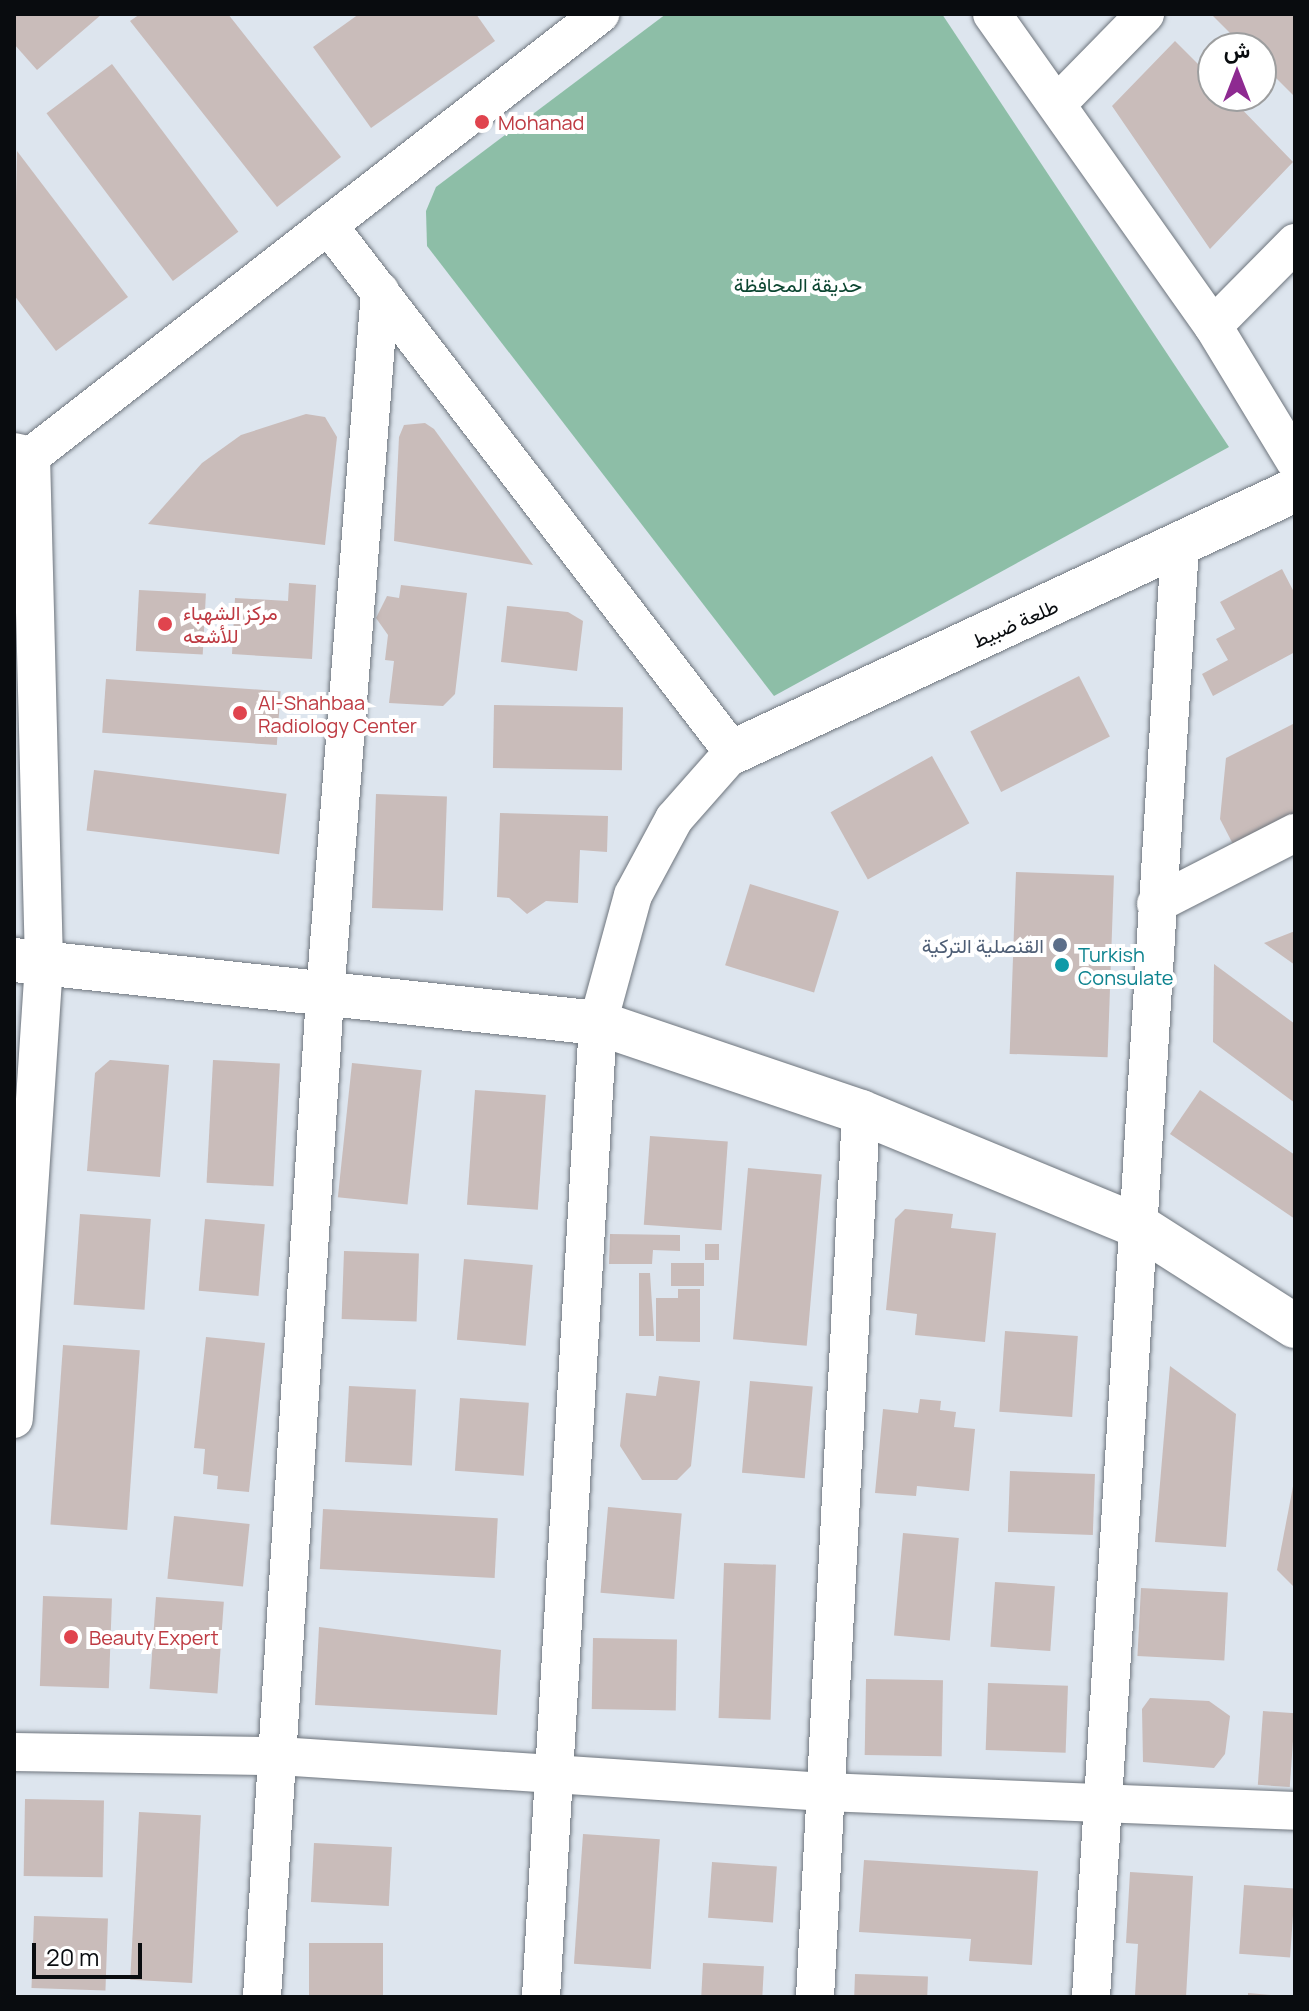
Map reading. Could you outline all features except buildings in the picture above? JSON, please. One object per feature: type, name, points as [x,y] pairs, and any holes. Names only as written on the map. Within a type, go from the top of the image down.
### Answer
[{"type":"street","points":[[14,1419],[29,962],[23,454],[328,225],[560,26],[600,14]]},
{"type":"street","points":[[992,14],[1213,326],[1295,461]]},
{"type":"street","points":[[1057,104],[1145,14]]},
{"type":"street","points":[[328,225],[733,752],[674,819],[633,895],[598,1023],[549,1771],[541,1997]]},
{"type":"street","points":[[1213,326],[1295,243]]},
{"type":"street","points":[[262,1997],[325,995],[380,291]]},
{"type":"street","name":"طلعة ضبيط","points":[[733,752],[1180,548],[1295,490]]},
{"type":"street","points":[[1091,1997],[1180,548]]},
{"type":"street","points":[[1156,904],[1295,833]]},
{"type":"street","points":[[29,962],[598,1023],[861,1112],[1140,1227],[1286,1306]]},
{"type":"street","points":[[815,1997],[861,1112]]},
{"type":"street","points":[[14,1752],[279,1756],[549,1771],[825,1792],[1295,1811]]},
{"type":"green space","name":"حديقة المحافظة","points":[[666,14],[942,14],[1229,447],[774,696],[427,246],[426,211],[436,187]]},
{"type":"place","name":"Mohanad","points":[[482,122]]},
{"type":"place","name":"مركز الشهباء للأشعه","points":[[165,624]]},
{"type":"place","name":"Al-Shahbaa Radiology Center","points":[[240,713]]},
{"type":"place","name":"القنصلية التركية","points":[[1060,945]]},
{"type":"place","name":"Turkish Consulate","points":[[1062,965]]},
{"type":"place","name":"Beauty Expert","points":[[71,1637]]}]
